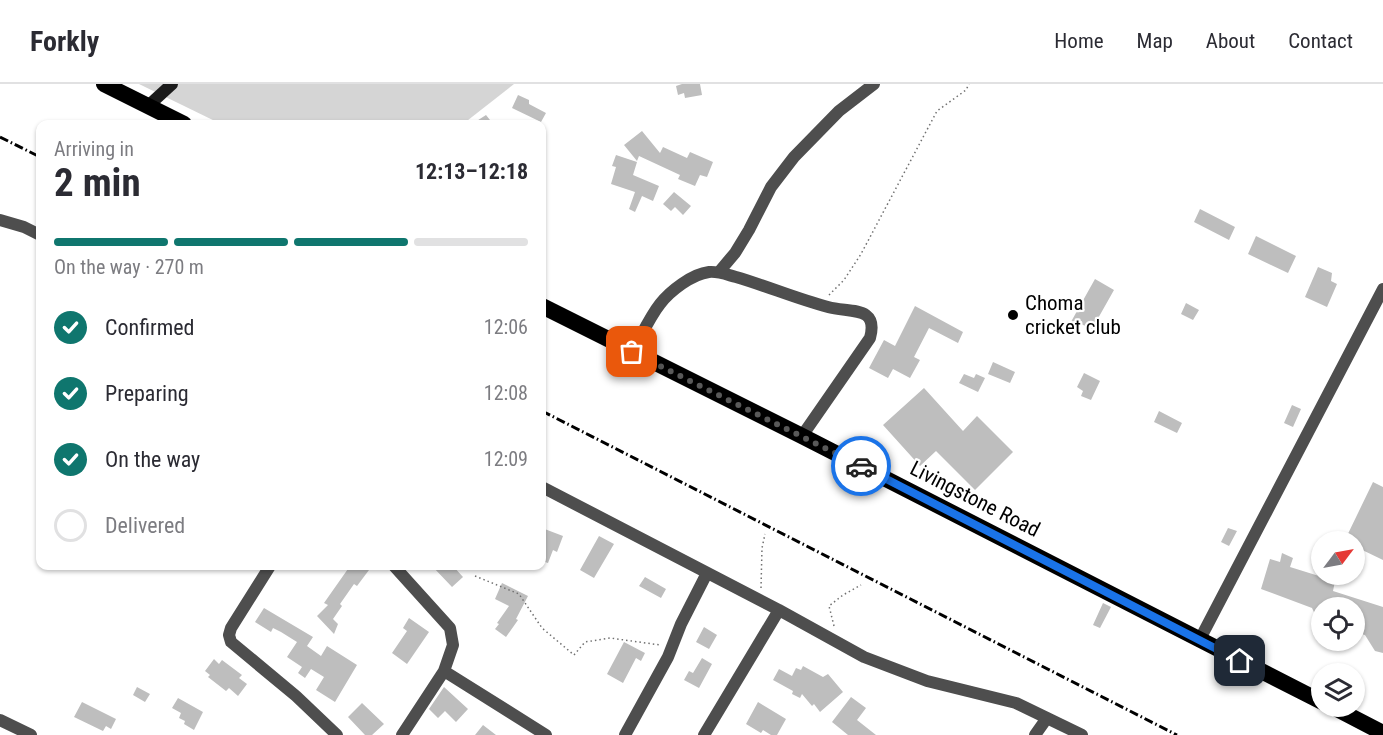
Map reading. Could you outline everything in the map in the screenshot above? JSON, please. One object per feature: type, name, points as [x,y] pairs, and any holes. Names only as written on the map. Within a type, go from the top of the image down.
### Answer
[{"type":"highway","points":[[104,84],[176,120]]},
{"type":"highway","name":"Livingstone Road","points":[[546,308],[802,436],[1311,697]]},
{"type":"highway","points":[[1352,717],[1383,733]]},
{"type":"main road","points":[[148,106],[172,84]]},
{"type":"street","points":[[719,272],[735,253],[771,188],[794,157],[839,111],[874,84]]},
{"type":"street","points":[[0,220],[36,233]]},
{"type":"street","points":[[632,352],[660,303],[698,275],[710,272],[719,272],[825,307],[866,315],[873,328],[870,338],[802,436]]},
{"type":"street","points":[[1199,641],[1383,289]]},
{"type":"street","points":[[546,489],[779,610],[864,657],[927,681],[1016,703],[1082,735]]},
{"type":"street","points":[[267,570],[231,628],[229,635],[231,642],[296,696],[337,735]]},
{"type":"street","points":[[398,570],[450,628],[453,645],[444,671],[402,735]]},
{"type":"street","points":[[625,735],[672,647],[707,573]]},
{"type":"street","points":[[704,735],[779,610]]},
{"type":"street","points":[[444,671],[546,735]]},
{"type":"street","points":[[1035,735],[1047,718]]},
{"type":"street","points":[[0,720],[31,735]]},
{"type":"path","points":[[825,307],[829,295],[861,254],[937,111],[966,90],[969,84]]},
{"type":"path","points":[[760,601],[762,548],[765,534]]},
{"type":"path","points":[[475,576],[519,594],[542,628],[574,656],[585,642],[610,638],[672,647]]},
{"type":"path","points":[[835,632],[829,606],[861,585]]},
{"type":"shaded area","points":[[139,84],[514,84],[468,120],[213,120]]},
{"type":"building","points":[[700,84],[702,95],[685,98],[684,93],[678,95],[676,86]]},
{"type":"building","points":[[518,95],[546,113],[542,120],[537,120],[512,108]]},
{"type":"building","points":[[486,115],[490,120],[478,120]]},
{"type":"building","points":[[642,131],[660,153],[663,147],[687,158],[690,152],[713,162],[707,177],[700,175],[695,186],[678,179],[680,175],[639,156],[637,161],[624,145]]},
{"type":"building","points":[[616,155],[637,162],[633,175],[659,186],[653,201],[642,196],[635,212],[629,209],[635,192],[611,184],[616,167],[612,166]]},
{"type":"building","points":[[674,192],[691,206],[683,215],[675,207],[671,211],[663,204]]},
{"type":"building","points":[[1200,209],[1235,227],[1229,240],[1194,222]]},
{"type":"building","points":[[1256,236],[1296,256],[1288,273],[1248,254]]},
{"type":"building","points":[[1318,267],[1332,273],[1331,281],[1337,284],[1327,307],[1305,297]]},
{"type":"building","points":[[1095,279],[1114,290],[1092,329],[1081,324],[1076,334],[1067,329]]},
{"type":"building","points":[[1186,303],[1199,310],[1193,320],[1181,314]]},
{"type":"building","points":[[915,306],[963,332],[958,343],[929,328],[914,357],[920,360],[910,378],[893,369],[888,378],[869,368],[884,340],[895,346]]},
{"type":"building","points":[[993,362],[1015,372],[1010,383],[988,374]]},
{"type":"building","points":[[1084,373],[1100,381],[1091,400],[1081,396],[1083,391],[1077,387]]},
{"type":"building","points":[[964,374],[974,378],[976,374],[985,378],[978,392],[959,383]]},
{"type":"building","points":[[924,388],[963,431],[977,416],[1013,452],[975,490],[936,451],[920,466],[883,425]]},
{"type":"building","points":[[1292,405],[1301,409],[1293,427],[1284,423]]},
{"type":"building","points":[[1159,411],[1182,423],[1177,433],[1154,422]]},
{"type":"building","points":[[1373,482],[1383,487],[1383,560],[1365,551],[1365,531],[1349,531]]},
{"type":"building","points":[[1228,528],[1237,531],[1229,546],[1221,542]]},
{"type":"building","points":[[546,530],[563,536],[557,552],[553,550],[548,563],[546,562]]},
{"type":"building","points":[[599,536],[614,544],[594,578],[580,570]]},
{"type":"building","points":[[1282,553],[1293,558],[1290,567],[1311,574],[1311,585],[1334,585],[1333,591],[1352,597],[1311,597],[1311,608],[1261,589],[1270,559],[1280,562]]},
{"type":"building","points":[[347,570],[369,570],[357,586],[354,584],[340,604],[342,606],[333,619],[338,624],[334,634],[317,616],[328,605],[324,603]]},
{"type":"building","points":[[436,570],[457,570],[463,577],[452,587]]},
{"type":"building","points":[[645,577],[666,589],[661,598],[639,586]]},
{"type":"building","points":[[502,583],[528,596],[516,619],[518,620],[506,637],[495,629],[509,606],[495,599]]},
{"type":"building","points":[[1365,601],[1383,607],[1383,653],[1375,651],[1365,635]]},
{"type":"building","points":[[1103,603],[1111,607],[1100,628],[1093,625]]},
{"type":"building","points":[[264,608],[313,637],[307,646],[321,656],[327,646],[357,665],[335,702],[316,690],[324,677],[311,669],[305,678],[298,673],[302,667],[287,657],[297,642],[273,628],[271,632],[255,622]]},
{"type":"building","points":[[409,618],[429,632],[407,664],[392,653],[407,631],[403,628]]},
{"type":"building","points":[[704,627],[717,635],[709,649],[696,642]]},
{"type":"building","points":[[624,642],[645,653],[641,661],[636,658],[623,683],[607,674]]},
{"type":"building","points":[[702,658],[712,664],[699,688],[684,680],[689,671],[693,673]]},
{"type":"building","points":[[214,659],[219,664],[222,660],[242,675],[239,678],[247,684],[238,696],[229,688],[226,691],[208,677],[210,675],[205,671]]},
{"type":"building","points":[[803,666],[823,677],[828,674],[843,692],[820,712],[802,694],[800,698],[792,694],[793,691],[773,680],[779,669],[792,676],[796,668],[801,670]]},
{"type":"building","points":[[137,687],[150,694],[145,702],[133,695]]},
{"type":"building","points":[[444,687],[468,709],[456,722],[445,711],[438,718],[429,709]]},
{"type":"building","points":[[851,697],[866,708],[857,720],[876,735],[848,735],[832,722]]},
{"type":"building","points":[[178,698],[203,712],[194,730],[179,718],[181,713],[172,708]]},
{"type":"building","points":[[82,702],[116,719],[111,729],[106,726],[103,731],[74,717]]},
{"type":"building","points":[[758,702],[786,719],[777,735],[771,735],[763,730],[761,733],[746,724]]},
{"type":"building","points":[[362,703],[384,724],[372,735],[365,735],[348,717]]},
{"type":"building","points":[[483,725],[496,735],[475,735]]},
{"type":"railway","points":[[0,137],[36,155]]},
{"type":"railway","points":[[546,413],[1177,735]]},
{"type":"way so far","points":[[632,352],[861,466]]},
{"type":"place","name":"Choma cricket club","points":[[1013,315]]},
{"type":"route","points":[[861,466],[1240,661]]}]
